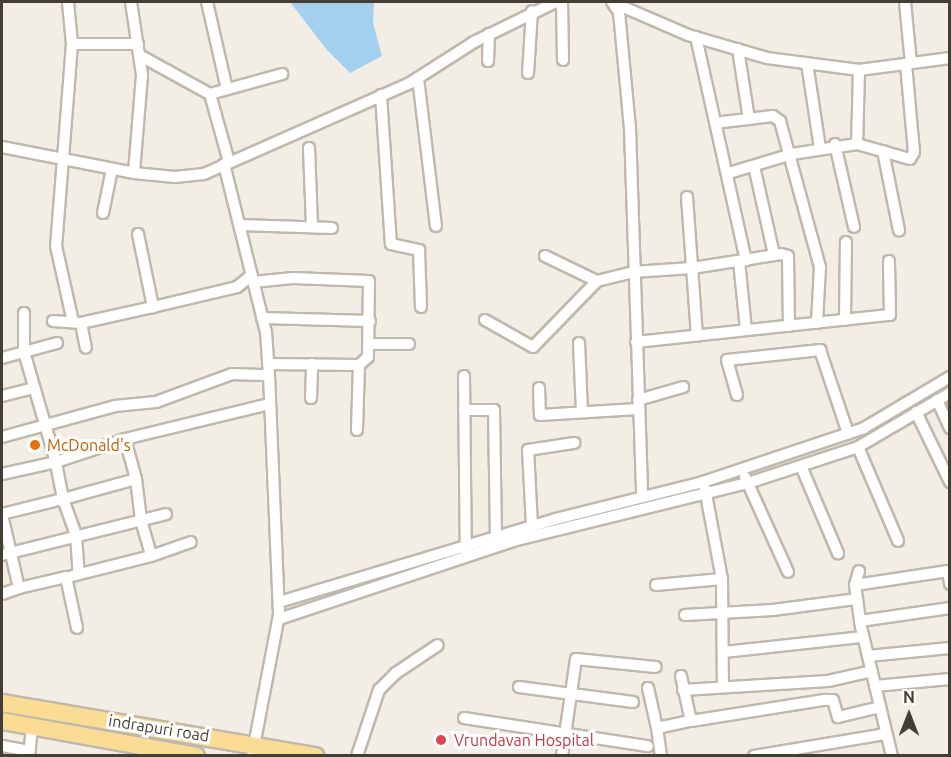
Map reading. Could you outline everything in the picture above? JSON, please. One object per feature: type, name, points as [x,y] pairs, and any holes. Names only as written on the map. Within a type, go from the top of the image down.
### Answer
[{"type":"main road","name":"indrapuri road","points":[[2,703],[233,748],[316,756]]},
{"type":"main road","name":"indrapuri road","points":[[2,721],[196,756]]},
{"type":"street","points":[[68,2],[72,44],[66,160],[56,246],[86,348]]},
{"type":"street","points":[[131,2],[138,50],[141,118],[134,173]]},
{"type":"street","points":[[207,2],[227,89]]},
{"type":"street","points":[[2,151],[134,173],[175,177],[204,174],[418,78],[489,34],[532,11],[556,2]]},
{"type":"street","points":[[562,2],[563,60]]},
{"type":"street","points":[[613,2],[696,37],[738,49],[807,63],[859,70],[950,58]]},
{"type":"street","points":[[613,2],[619,12],[630,128],[642,497]]},
{"type":"street","points":[[729,173],[835,144],[857,144],[910,159],[914,152],[905,2]]},
{"type":"street","points":[[528,73],[532,11]]},
{"type":"street","points":[[488,61],[489,34]]},
{"type":"street","points":[[696,37],[715,123],[729,173],[742,260],[746,330]]},
{"type":"street","points":[[72,44],[138,50],[210,94],[262,318],[268,369],[279,619],[253,750]]},
{"type":"street","points":[[738,49],[749,119]]},
{"type":"street","points":[[807,63],[820,148]]},
{"type":"street","points":[[857,144],[859,70]]},
{"type":"street","points":[[210,94],[282,74]]},
{"type":"street","points":[[418,78],[436,226]]},
{"type":"street","points":[[381,95],[391,244],[419,250],[421,307]]},
{"type":"street","points":[[715,123],[777,117],[792,154],[820,267],[817,323]]},
{"type":"street","points":[[835,144],[854,227]]},
{"type":"street","points":[[309,148],[312,227]]},
{"type":"street","points":[[882,151],[900,230]]},
{"type":"street","points":[[754,166],[774,255]]},
{"type":"street","points":[[103,213],[112,169]]},
{"type":"street","points":[[687,198],[697,336]]},
{"type":"street","points":[[239,225],[332,228]]},
{"type":"street","points":[[138,234],[153,307]]},
{"type":"street","points":[[845,320],[846,242]]},
{"type":"street","points":[[485,320],[528,346],[536,346],[597,281],[633,272],[692,268],[774,255],[788,256],[789,326]]},
{"type":"street","points":[[545,256],[597,281]]},
{"type":"street","points":[[636,342],[890,315],[889,261]]},
{"type":"street","points":[[2,437],[115,406],[156,402],[232,374],[312,364],[365,364],[369,344],[372,286],[363,279],[252,278],[237,287],[153,307],[77,322],[53,321]]},
{"type":"street","points":[[24,313],[24,352],[56,462],[63,500],[76,535],[78,574]]},
{"type":"street","points":[[262,318],[370,321]]},
{"type":"street","points":[[2,358],[57,342]]},
{"type":"street","points":[[579,343],[582,412]]},
{"type":"street","points":[[369,344],[409,344]]},
{"type":"street","points":[[737,395],[727,360],[820,350],[848,433]]},
{"type":"street","points":[[311,398],[312,364]]},
{"type":"street","points":[[357,430],[358,365]]},
{"type":"street","points":[[464,376],[466,551]]},
{"type":"street","points":[[496,542],[532,526],[703,482],[864,428],[950,377]]},
{"type":"street","points":[[538,388],[540,415],[638,404],[683,387]]},
{"type":"street","points":[[2,396],[34,388]]},
{"type":"street","points":[[279,602],[496,542],[748,483],[858,447],[950,393]]},
{"type":"street","points":[[937,400],[950,428]]},
{"type":"street","points":[[2,474],[56,462],[126,439],[270,404]]},
{"type":"street","points":[[464,411],[494,411],[496,542]]},
{"type":"street","points":[[916,412],[950,482]]},
{"type":"street","points":[[126,439],[136,479],[141,520],[151,556]]},
{"type":"street","points":[[532,526],[528,450],[574,443]]},
{"type":"street","points":[[858,447],[898,541]]},
{"type":"street","points":[[801,466],[838,554]]},
{"type":"street","points":[[741,470],[788,572]]},
{"type":"street","points":[[19,588],[7,553],[2,515],[136,479]]},
{"type":"street","points":[[703,482],[722,579],[723,687]]},
{"type":"street","points":[[7,553],[166,514]]},
{"type":"street","points":[[2,594],[151,556],[191,542]]},
{"type":"street","points":[[279,619],[466,551]]},
{"type":"street","points":[[859,571],[855,585],[860,621],[892,756]]},
{"type":"street","points":[[855,585],[948,571],[950,584]]},
{"type":"street","points":[[66,577],[77,628]]},
{"type":"street","points":[[656,585],[722,579]]},
{"type":"street","points":[[685,615],[857,599]]},
{"type":"street","points":[[860,621],[950,608]]},
{"type":"street","points":[[724,652],[864,637]]},
{"type":"street","points":[[357,756],[379,690],[396,673],[438,645]]},
{"type":"street","points":[[868,656],[950,648]]},
{"type":"street","points":[[562,756],[571,694],[580,657],[656,667]]},
{"type":"street","points":[[683,690],[828,681],[872,671]]},
{"type":"street","points":[[681,676],[692,721]]},
{"type":"street","points":[[875,686],[950,679]]},
{"type":"street","points":[[519,687],[633,702]]},
{"type":"street","points":[[648,688],[661,756]]},
{"type":"street","points":[[657,728],[824,700],[833,700],[838,717],[880,707]]},
{"type":"street","points":[[464,718],[648,746]]},
{"type":"street","points":[[2,746],[30,753],[32,726]]},
{"type":"street","points":[[754,756],[886,734]]},
{"type":"water","points":[[290,2],[374,2],[373,23],[382,56],[350,73],[327,50]]},
{"type":"place","name":"McDonald's","points":[[35,445]]},
{"type":"place","name":"Vrundavan Hospital","points":[[441,740]]}]
